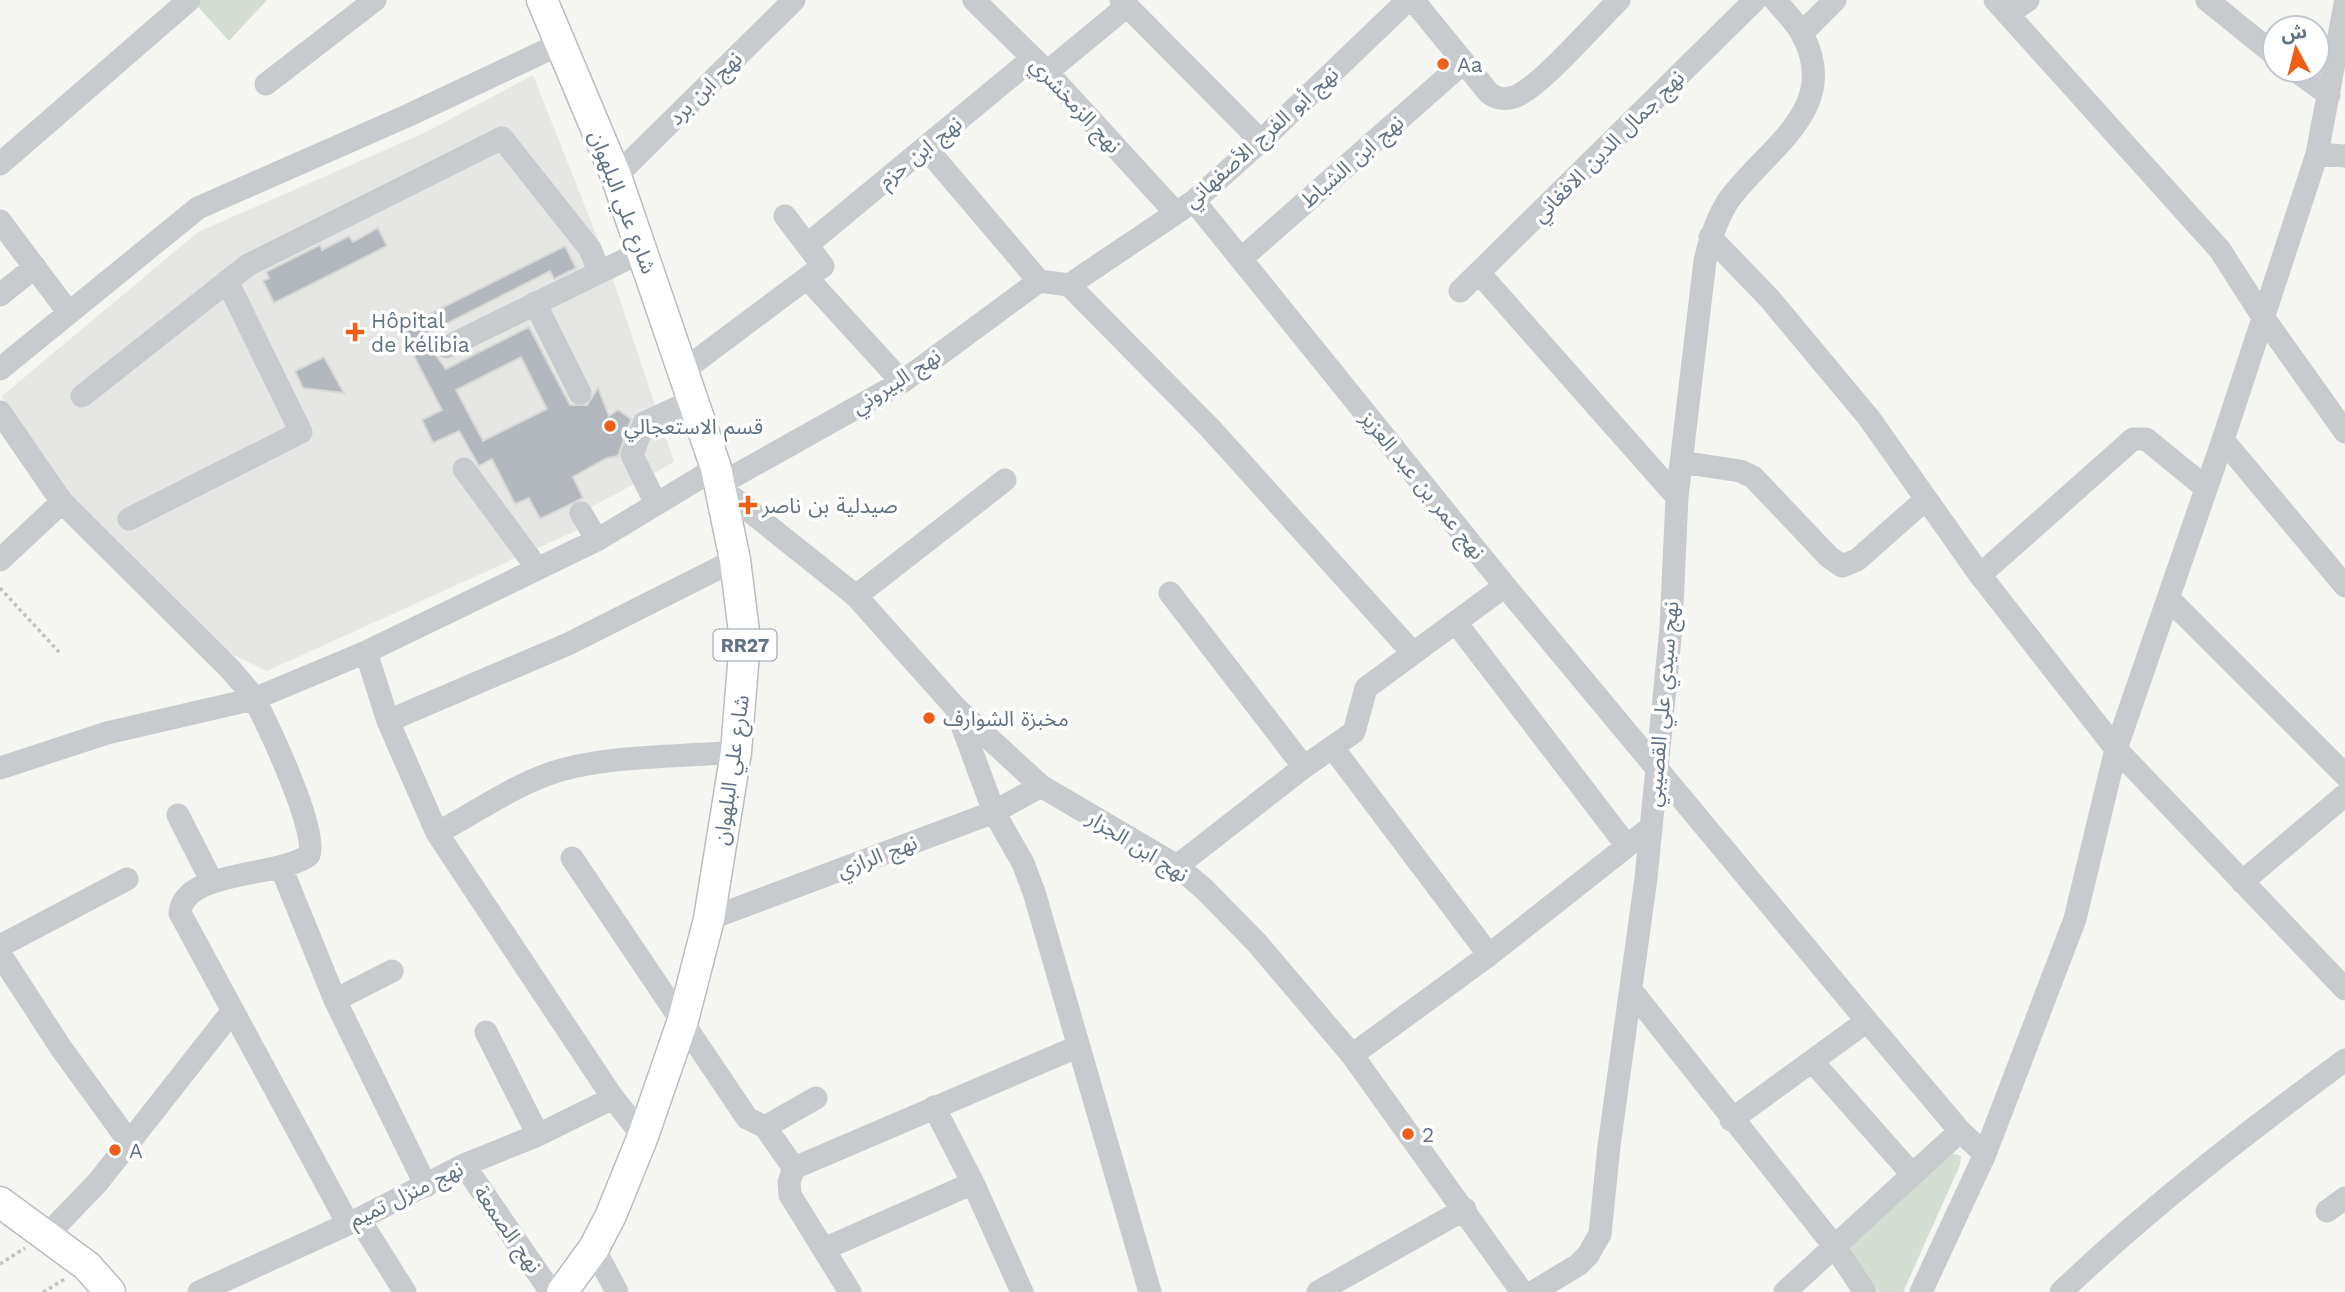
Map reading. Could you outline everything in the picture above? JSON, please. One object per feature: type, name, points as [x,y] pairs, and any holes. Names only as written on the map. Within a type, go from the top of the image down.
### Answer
[{"type":"main road","name":"شارع علي البلهوان","points":[[542,0],[616,176],[694,400],[719,480],[735,560],[745,640],[736,752],[709,919],[683,1020],[643,1136],[594,1248],[562,1292]]},
{"type":"main road","points":[[0,1202],[87,1266],[110,1292]]},
{"type":"street","points":[[0,164],[189,0]]},
{"type":"street","points":[[266,84],[375,0]]},
{"type":"street","name":"نهج الزمخشري","points":[[974,0],[1185,207]]},
{"type":"street","points":[[1411,0],[1496,98],[1516,96],[1528,90],[1619,0]]},
{"type":"street","name":"نهج أبو الفرج الأصفهاني","points":[[1069,285],[1185,207],[1261,141],[1411,0]]},
{"type":"street","name":"نهج جمال الدين الافغاني","points":[[1460,291],[1755,0]]},
{"type":"street","points":[[1775,0],[1802,33],[1835,0]]},
{"type":"street","points":[[2028,0],[2002,7],[2220,250],[2263,317],[2345,432]]},
{"type":"street","points":[[2207,0],[2261,44]]},
{"type":"street","name":"نهج ابن برد","points":[[616,176],[791,1]]},
{"type":"street","points":[[1124,3],[1261,141]]},
{"type":"street","name":"نهج ابن حزم","points":[[807,245],[926,148],[1124,3]]},
{"type":"street","points":[[1922,1292],[1985,1154],[2075,919],[2116,749],[2223,440],[2317,154],[2345,4]]},
{"type":"street","name":"نهج سيدي علي القصيبي","points":[[1533,1292],[1578,1265],[1588,1255],[1600,1234],[1650,828],[1671,628],[1677,497],[1710,237],[1729,200],[1804,114],[1812,95],[1813,76],[1802,33]]},
{"type":"street","points":[[0,369],[198,208],[410,115],[560,44]]},
{"type":"street","name":"نهج ابن الشباط","points":[[1241,259],[1463,63]]},
{"type":"street","points":[[2315,84],[2329,94]]},
{"type":"street","points":[[82,396],[248,265],[502,138],[590,249],[599,271]]},
{"type":"street","points":[[926,148],[1039,281],[1069,285],[1210,428],[1412,652]]},
{"type":"street","points":[[2317,154],[2345,156]]},
{"type":"street","name":"نهج عمر بن عبد العزيز","points":[[1185,207],[1241,259],[1505,586],[1867,1021],[1961,1131],[1985,1154]]},
{"type":"street","points":[[684,370],[823,266],[785,216]]},
{"type":"street","points":[[0,221],[69,313]]},
{"type":"street","points":[[1710,237],[1769,298],[1899,457],[1925,500],[1980,575],[2116,749],[2345,989]]},
{"type":"street","points":[[447,347],[643,251]]},
{"type":"street","points":[[0,295],[34,267]]},
{"type":"street","points":[[1480,274],[1677,497]]},
{"type":"street","points":[[808,279],[902,382]]},
{"type":"street","points":[[128,519],[301,432],[227,281]]},
{"type":"street","name":"نهج البيروني","points":[[0,768],[107,733],[254,699],[366,652],[597,540],[656,503],[719,480],[902,382],[1039,281]]},
{"type":"street","points":[[536,303],[579,393]]},
{"type":"street","points":[[656,503],[632,456],[644,423],[694,400]]},
{"type":"street","points":[[0,412],[62,502],[231,670],[254,699],[310,831],[309,855],[281,867],[212,882],[186,895],[180,912],[231,1013],[353,1221],[405,1292]]},
{"type":"street","points":[[1980,575],[2133,439],[2146,439],[2206,488]]},
{"type":"street","points":[[2223,440],[2345,586]]},
{"type":"street","points":[[1681,462],[1741,471],[1753,477],[1829,557],[1842,566],[1857,560],[1925,500]]},
{"type":"street","points":[[464,469],[537,568]]},
{"type":"street","name":"نهج ابن الجزار","points":[[719,480],[856,596],[955,707],[1041,786],[1177,866],[1257,943],[1352,1055],[1522,1292]]},
{"type":"street","points":[[856,596],[1005,480]]},
{"type":"street","points":[[0,560],[62,502]]},
{"type":"street","points":[[581,513],[597,540]]},
{"type":"street","points":[[388,721],[568,644],[735,560]]},
{"type":"street","points":[[1177,866],[1357,727],[1361,699],[1366,688],[1412,652],[1457,624],[1505,586]]},
{"type":"street","points":[[1170,593],[1304,767]]},
{"type":"street","points":[[2169,599],[2345,775]]},
{"type":"street","points":[[1457,624],[1627,846]]},
{"type":"street","points":[[366,652],[388,721],[438,833],[613,1098],[643,1136]]},
{"type":"street","points":[[955,707],[994,811],[1023,863],[1034,892],[1150,1292]]},
{"type":"street","points":[[1333,748],[1489,955]]},
{"type":"street","points":[[438,833],[534,781],[561,770],[598,764],[736,752]]},
{"type":"street","name":"نهج الرازي","points":[[709,919],[994,811],[1041,786]]},
{"type":"street","points":[[2242,882],[2345,795]]},
{"type":"street","points":[[178,815],[212,882]]},
{"type":"street","points":[[1352,1055],[1489,955],[1650,828]]},
{"type":"street","points":[[572,858],[683,1020],[731,1097],[747,1118],[765,1126],[794,1168]]},
{"type":"street","points":[[281,867],[335,1000],[426,1186]]},
{"type":"street","points":[[0,946],[127,879]]},
{"type":"street","points":[[0,954],[61,1048],[130,1143]]},
{"type":"street","points":[[335,1000],[392,971]]},
{"type":"street","points":[[1631,990],[1835,1247],[1864,1292]]},
{"type":"street","points":[[47,1235],[86,1196],[130,1143],[231,1013]]},
{"type":"street","points":[[1731,1119],[1867,1021]]},
{"type":"street","points":[[486,1032],[538,1135]]},
{"type":"street","points":[[850,1292],[790,1195],[789,1182],[794,1168],[1077,1047]]},
{"type":"street","points":[[2061,1292],[2124,1231],[2186,1180],[2345,1060]]},
{"type":"street","points":[[1812,1061],[1912,1174]]},
{"type":"street","name":"نهج منزل تميم","points":[[199,1292],[353,1221],[464,1165],[538,1135],[613,1098]]},
{"type":"street","points":[[765,1126],[817,1098]]},
{"type":"street","points":[[934,1107],[973,1183],[1022,1292]]},
{"type":"street","points":[[1785,1292],[1961,1131]]},
{"type":"street","name":"نهج الصمعة","points":[[464,1165],[551,1292]]},
{"type":"street","points":[[824,1249],[973,1183]]},
{"type":"street","points":[[1318,1292],[1465,1209]]},
{"type":"street","points":[[594,1248],[617,1292]]},
{"type":"path","points":[[0,588],[59,652]]},
{"type":"shaded area","points":[[192,0],[267,0],[229,41]]},
{"type":"shaded area","name":"Hôpital de kélibia","points":[[533,75],[609,267],[674,462],[581,513],[582,528],[267,671],[215,646],[62,513],[2,396],[198,232],[426,132]]},
{"type":"shaded area","points":[[1944,1151],[1961,1156],[1960,1165],[1903,1292],[1879,1292],[1844,1244]]},
{"type":"building","points":[[378,228],[387,246],[274,303],[263,281],[269,278],[266,272],[320,245],[322,250],[349,236],[353,242]]},
{"type":"building","points":[[565,246],[576,268],[554,279],[550,271],[428,333],[435,354],[446,369],[529,327],[570,405],[587,405],[598,388],[609,416],[618,410],[631,419],[618,456],[607,458],[573,477],[583,498],[540,519],[529,498],[515,504],[492,459],[479,466],[459,431],[433,443],[422,420],[442,410],[400,329]],"holes":[[[521,357],[547,409],[483,441],[456,390]]]},
{"type":"building","points":[[324,357],[344,393],[303,388],[295,371]]},
{"type":"place","name":"Aa","points":[[1443,64]]},
{"type":"place","name":"Hôpital de kélibia","points":[[355,332]]},
{"type":"place","name":"قسم الاستعجالي","points":[[610,426]]},
{"type":"place","name":"صيدلية بن ناصر","points":[[748,505]]},
{"type":"place","name":"مخبزة الشوارف","points":[[929,718]]},
{"type":"place","name":"2","points":[[1408,1134]]},
{"type":"place","name":"A","points":[[115,1150]]}]
